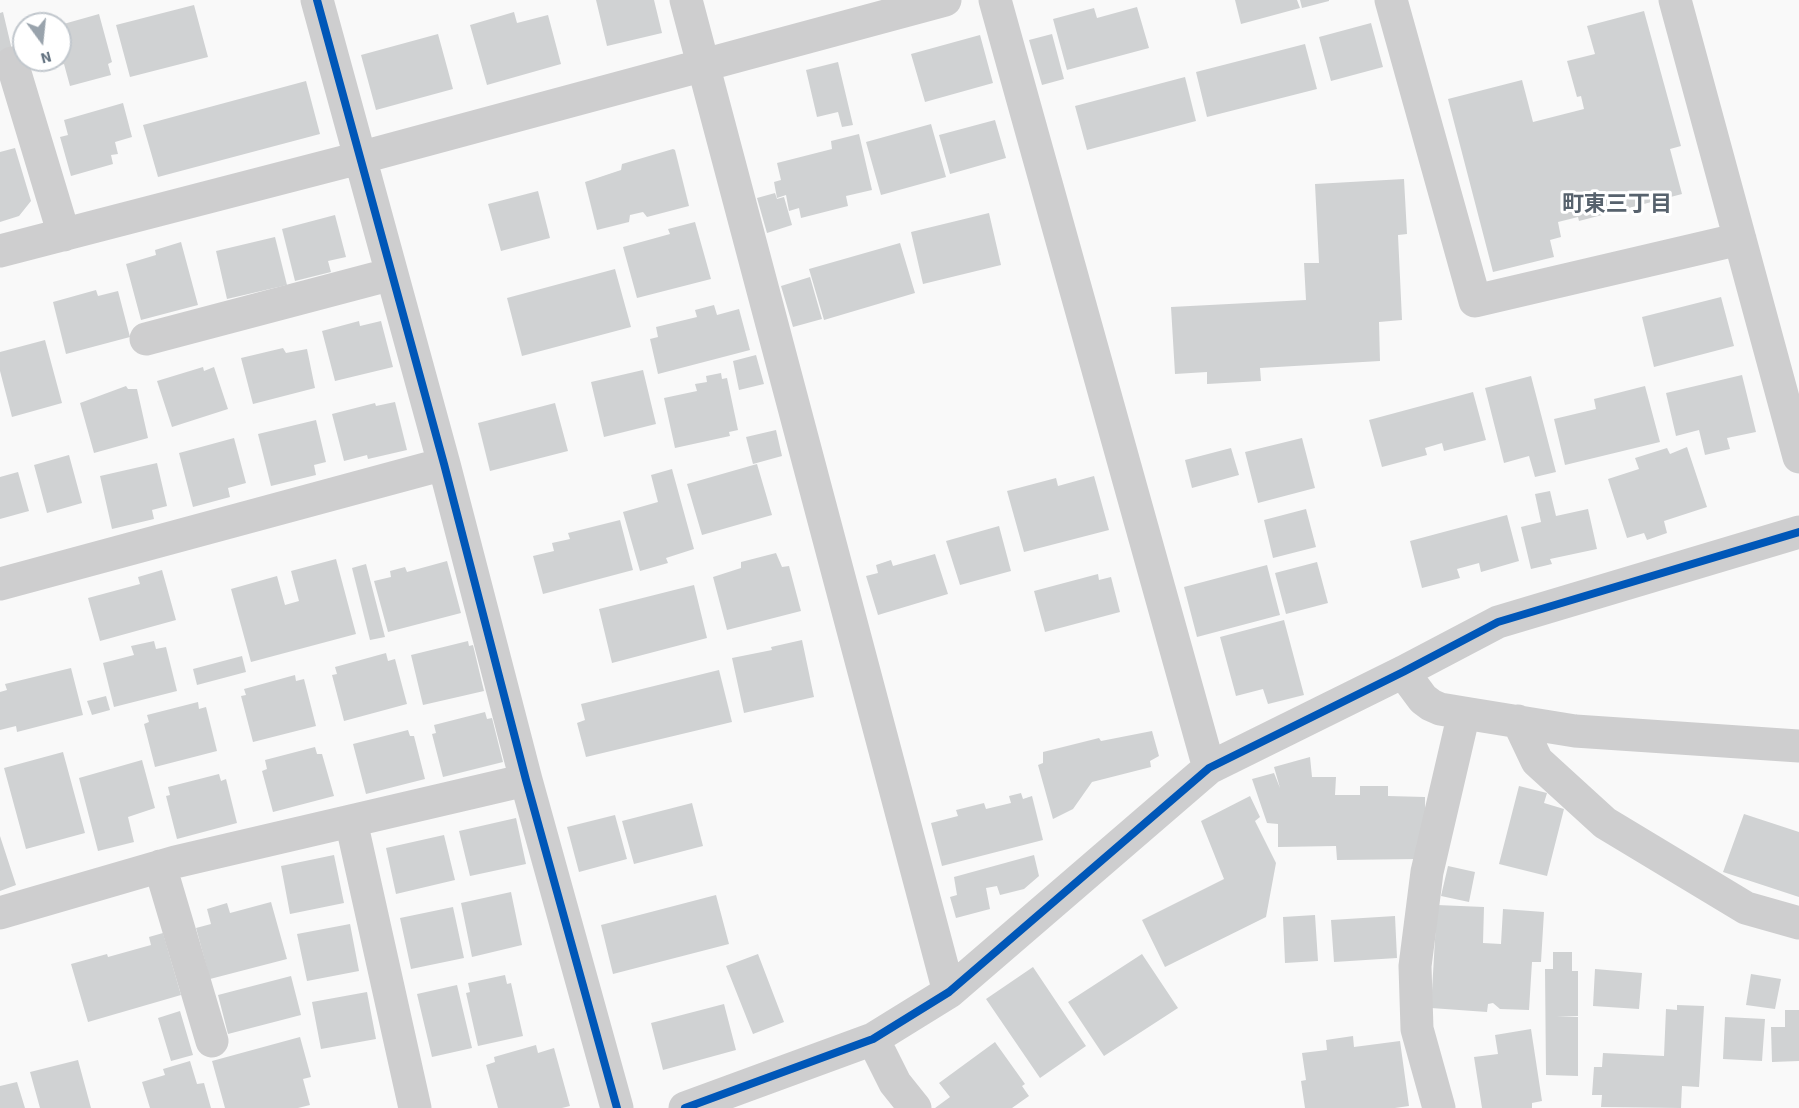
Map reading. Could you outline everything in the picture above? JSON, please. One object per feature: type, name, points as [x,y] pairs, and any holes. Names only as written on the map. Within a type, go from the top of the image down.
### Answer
[{"type":"street","points":[[317,0],[444,464],[526,780],[617,1108]]},
{"type":"street","points":[[686,0],[949,992]]},
{"type":"street","points":[[0,251],[359,158],[945,0]]},
{"type":"street","points":[[995,0],[1209,768]]},
{"type":"street","points":[[1391,0],[1475,301],[1740,239]]},
{"type":"street","points":[[1675,0],[1799,457]]},
{"type":"street","points":[[15,72],[64,235]]},
{"type":"street","points":[[146,339],[392,274]]},
{"type":"street","points":[[0,584],[444,464]]},
{"type":"street","points":[[686,1108],[761,1093],[841,1052],[873,1040],[949,992],[1209,768],[1498,622],[1799,532]]},
{"type":"street","points":[[1403,672],[1423,699],[1440,709],[1575,730],[1799,746]]},
{"type":"street","points":[[1439,1108],[1417,1029],[1415,966],[1427,872],[1464,713]]},
{"type":"street","points":[[1518,721],[1537,761],[1605,823],[1746,908],[1799,923]]},
{"type":"street","points":[[0,913],[160,867],[526,780]]},
{"type":"street","points":[[351,821],[415,1108]]},
{"type":"street","points":[[160,867],[213,1041]]},
{"type":"street","points":[[873,1040],[895,1083],[915,1108]]},
{"type":"building","points":[[596,0],[654,0],[662,33],[607,46]]},
{"type":"building","points":[[1235,0],[1297,0],[1300,8],[1241,24]]},
{"type":"building","points":[[1300,0],[1329,0],[1329,1],[1302,8]]},
{"type":"building","points":[[194,5],[208,57],[130,77],[116,25]]},
{"type":"building","points":[[1137,7],[1149,48],[1067,70],[1053,19],[1094,8],[1097,18]]},
{"type":"building","points":[[1644,11],[1681,146],[1670,149],[1682,194],[1579,221],[1578,217],[1558,222],[1561,237],[1550,240],[1554,257],[1493,272],[1448,99],[1522,80],[1533,122],[1584,109],[1581,96],[1577,97],[1567,61],[1595,54],[1587,26]]},
{"type":"building","points":[[3,12],[12,50],[0,53],[0,13]]},
{"type":"building","points":[[514,12],[517,23],[548,15],[561,64],[487,85],[470,25]]},
{"type":"building","points":[[99,14],[112,62],[108,64],[111,75],[70,86],[66,72],[72,72],[72,22]]},
{"type":"building","points":[[1371,23],[1383,67],[1331,81],[1319,37]]},
{"type":"building","points":[[438,34],[453,89],[376,110],[361,55]]},
{"type":"building","points":[[1052,34],[1064,79],[1042,85],[1029,40]]},
{"type":"building","points":[[980,35],[993,83],[925,102],[911,54]]},
{"type":"building","points":[[1305,44],[1317,89],[1207,117],[1196,72]]},
{"type":"building","points":[[838,62],[853,125],[842,127],[838,112],[817,117],[806,70]]},
{"type":"building","points":[[1185,77],[1196,121],[1087,150],[1075,106]]},
{"type":"building","points":[[306,81],[320,134],[158,177],[143,125]]},
{"type":"building","points":[[123,103],[132,137],[115,142],[118,154],[111,155],[113,164],[71,176],[60,137],[68,135],[64,120]]},
{"type":"building","points":[[995,120],[1006,158],[950,174],[939,135]]},
{"type":"building","points":[[931,124],[946,177],[881,195],[866,142]]},
{"type":"building","points":[[859,134],[872,190],[846,196],[848,206],[801,218],[799,208],[789,211],[786,195],[777,198],[774,182],[781,180],[777,163],[832,149],[831,141]]},
{"type":"building","points":[[15,148],[31,201],[19,216],[0,222],[0,152]]},
{"type":"building","points":[[673,149],[689,206],[647,217],[643,212],[630,215],[629,222],[597,230],[585,182],[621,170],[622,164]]},
{"type":"building","points":[[1404,179],[1407,234],[1398,235],[1402,320],[1379,322],[1380,361],[1260,368],[1261,381],[1207,384],[1207,372],[1175,374],[1171,307],[1306,300],[1304,263],[1319,263],[1315,184]]},
{"type":"building","points":[[538,191],[550,238],[501,251],[488,204]]},
{"type":"building","points":[[775,193],[777,199],[784,197],[792,225],[767,233],[757,198]]},
{"type":"building","points":[[989,213],[1001,265],[923,284],[911,232]]},
{"type":"building","points":[[335,215],[346,257],[328,261],[331,272],[295,281],[282,229]]},
{"type":"building","points":[[695,222],[711,279],[637,298],[623,247],[670,234],[668,229]]},
{"type":"building","points":[[275,237],[287,285],[227,299],[216,251]]},
{"type":"building","points":[[181,242],[198,305],[141,320],[126,264],[156,255],[155,250]]},
{"type":"building","points":[[900,243],[915,293],[824,320],[809,269]]},
{"type":"building","points":[[615,269],[631,327],[522,356],[507,298]]},
{"type":"building","points":[[810,277],[822,319],[793,327],[781,286]]},
{"type":"building","points":[[96,290],[98,296],[118,291],[130,337],[66,354],[53,302]]},
{"type":"building","points":[[1721,297],[1734,346],[1654,367],[1642,317]]},
{"type":"building","points":[[714,305],[717,315],[739,309],[750,350],[658,374],[650,339],[658,337],[656,327],[697,317],[695,310]]},
{"type":"building","points":[[359,321],[360,326],[381,321],[393,367],[335,381],[322,331]]},
{"type":"building","points":[[45,340],[62,403],[12,417],[0,371],[0,352]]},
{"type":"building","points":[[283,348],[286,353],[307,349],[315,388],[253,404],[241,358]]},
{"type":"building","points":[[756,355],[764,384],[739,390],[733,361]]},
{"type":"building","points":[[203,367],[204,371],[214,367],[228,409],[172,427],[157,381]]},
{"type":"building","points":[[643,370],[656,424],[604,437],[591,382]]},
{"type":"building","points":[[721,373],[722,379],[727,378],[738,430],[729,432],[730,436],[675,448],[664,398],[697,391],[695,384],[707,382],[706,376]]},
{"type":"building","points":[[1742,375],[1756,432],[1727,438],[1730,449],[1705,455],[1699,430],[1676,436],[1666,393]]},
{"type":"building","points":[[1531,376],[1556,472],[1535,477],[1529,456],[1504,463],[1485,388]]},
{"type":"building","points":[[126,386],[128,389],[137,389],[148,438],[94,453],[80,403]]},
{"type":"building","points":[[1645,386],[1660,442],[1565,465],[1554,419],[1596,409],[1594,399]]},
{"type":"building","points":[[1473,392],[1486,440],[1444,451],[1442,443],[1425,448],[1427,455],[1382,467],[1369,420]]},
{"type":"building","points":[[395,402],[407,450],[368,459],[367,455],[344,461],[332,414],[375,403],[376,406]]},
{"type":"building","points":[[555,403],[568,451],[490,471],[478,423]]},
{"type":"building","points":[[316,420],[326,462],[314,465],[316,475],[271,486],[258,434]]},
{"type":"building","points":[[776,430],[782,456],[753,464],[746,437]]},
{"type":"building","points":[[234,438],[246,483],[228,488],[230,497],[193,507],[179,453]]},
{"type":"building","points":[[1302,438],[1315,488],[1258,503],[1245,452]]},
{"type":"building","points":[[1687,447],[1707,507],[1664,521],[1667,533],[1647,540],[1644,533],[1627,538],[1608,479],[1639,469],[1635,458],[1667,448],[1670,454]]},
{"type":"building","points":[[1231,448],[1239,475],[1192,488],[1185,460]]},
{"type":"building","points":[[69,455],[82,503],[47,513],[34,465]]},
{"type":"building","points":[[157,463],[167,506],[152,510],[154,519],[112,529],[100,476]]},
{"type":"building","points":[[757,464],[772,515],[702,535],[687,484]]},
{"type":"building","points":[[672,469],[694,549],[666,558],[668,563],[640,571],[623,512],[658,502],[651,475]]},
{"type":"building","points":[[18,472],[29,511],[0,519],[0,477]]},
{"type":"building","points":[[1094,476],[1109,530],[1024,552],[1007,491],[1056,478],[1058,486]]},
{"type":"building","points":[[1550,491],[1556,516],[1588,509],[1597,549],[1550,559],[1552,564],[1531,569],[1521,527],[1541,522],[1535,494]]},
{"type":"building","points":[[1306,509],[1316,547],[1273,558],[1264,520]]},
{"type":"building","points":[[1507,515],[1519,561],[1481,572],[1479,563],[1457,569],[1460,578],[1422,588],[1410,541]]},
{"type":"building","points":[[620,520],[633,570],[543,594],[533,556],[554,551],[552,543],[570,539],[568,533]]},
{"type":"building","points":[[999,526],[1011,571],[960,585],[946,541]]},
{"type":"building","points":[[776,553],[782,567],[789,566],[801,611],[727,630],[713,577],[741,568],[741,562]]},
{"type":"building","points":[[935,554],[948,594],[878,615],[866,576],[878,573],[876,565],[891,560],[893,566]]},
{"type":"building","points":[[336,559],[356,634],[251,662],[231,589],[277,576],[285,605],[299,601],[291,571]]},
{"type":"building","points":[[447,561],[461,613],[388,632],[374,581],[391,577],[390,571],[405,567],[407,572]]},
{"type":"building","points":[[1317,562],[1328,603],[1286,614],[1275,573]]},
{"type":"building","points":[[366,564],[385,637],[370,640],[352,568]]},
{"type":"building","points":[[1267,565],[1280,615],[1197,637],[1184,587]]},
{"type":"building","points":[[162,570],[176,620],[100,641],[88,598],[140,584],[138,577]]},
{"type":"building","points":[[1098,574],[1099,580],[1111,577],[1120,612],[1045,632],[1034,591]]},
{"type":"building","points":[[694,585],[707,638],[612,663],[599,609]]},
{"type":"building","points":[[1284,620],[1304,695],[1268,704],[1263,689],[1236,696],[1220,637]]},
{"type":"building","points":[[802,640],[814,697],[744,713],[732,658],[772,650],[771,647]]},
{"type":"building","points":[[154,641],[156,649],[166,647],[177,691],[114,707],[103,663],[134,655],[131,646]]},
{"type":"building","points":[[468,641],[469,646],[473,645],[484,691],[423,705],[411,655]]},
{"type":"building","points":[[386,653],[388,661],[395,659],[407,704],[344,721],[332,675],[337,674],[335,667]]},
{"type":"building","points":[[242,656],[246,672],[197,685],[193,669]]},
{"type":"building","points":[[71,668],[83,715],[17,732],[16,726],[0,730],[0,692],[7,690],[5,684]]},
{"type":"building","points":[[719,670],[732,722],[586,757],[577,723],[585,720],[581,704]]},
{"type":"building","points":[[295,675],[296,681],[304,679],[316,726],[253,742],[241,696],[246,695],[244,689]]},
{"type":"building","points":[[106,696],[110,710],[92,715],[87,701]]},
{"type":"building","points":[[198,702],[199,709],[206,707],[217,751],[155,767],[144,724],[149,722],[147,715]]},
{"type":"building","points":[[485,712],[487,719],[492,718],[503,762],[443,777],[432,734],[436,733],[434,725]]},
{"type":"building","points":[[408,730],[410,736],[414,736],[425,779],[366,794],[353,744]]},
{"type":"building","points":[[1152,731],[1159,756],[1150,761],[1151,767],[1092,782],[1073,809],[1053,819],[1038,765],[1043,763],[1043,752],[1099,738],[1101,741]]},
{"type":"building","points":[[315,747],[317,754],[322,754],[334,796],[273,812],[262,771],[267,769],[265,760]]},
{"type":"building","points":[[63,752],[85,833],[26,849],[4,768]]},
{"type":"building","points":[[1310,757],[1312,777],[1336,777],[1335,795],[1360,795],[1360,786],[1388,786],[1388,796],[1425,797],[1425,836],[1419,859],[1337,860],[1336,846],[1278,847],[1278,824],[1267,823],[1252,779],[1274,773],[1280,788],[1274,767]]},
{"type":"building","points":[[142,760],[155,808],[128,817],[134,842],[98,851],[79,778]]},
{"type":"building","points":[[219,774],[221,781],[226,779],[237,823],[177,839],[166,796],[170,795],[168,787]]},
{"type":"building","points":[[1519,786],[1547,793],[1544,803],[1564,809],[1547,876],[1499,864]]},
{"type":"building","points":[[1021,793],[1023,799],[1032,796],[1043,840],[942,866],[931,823],[958,816],[956,810],[984,803],[986,809],[1011,803],[1009,796]]},
{"type":"building","points":[[1250,796],[1260,817],[1255,821],[1276,863],[1266,917],[1165,967],[1142,920],[1224,879],[1201,821]]},
{"type":"building","points":[[692,803],[703,846],[634,864],[622,821]]},
{"type":"building","points":[[1744,814],[1799,832],[1799,897],[1723,872]]},
{"type":"building","points":[[615,815],[627,859],[579,872],[567,827]]},
{"type":"building","points":[[516,818],[526,864],[470,876],[459,831]]},
{"type":"building","points":[[444,835],[455,880],[396,894],[386,848]]},
{"type":"building","points":[[0,836],[16,885],[0,891]]},
{"type":"building","points":[[334,855],[344,903],[290,914],[281,866]]},
{"type":"building","points":[[1034,855],[1039,876],[1024,889],[1000,895],[997,886],[986,888],[990,909],[956,918],[950,897],[957,895],[954,877]]},
{"type":"building","points":[[1448,866],[1475,872],[1469,902],[1441,896]]},
{"type":"building","points":[[511,892],[522,945],[472,957],[461,903]]},
{"type":"building","points":[[716,895],[729,944],[613,974],[601,925]]},
{"type":"building","points":[[271,902],[287,959],[210,979],[196,928],[211,924],[207,909],[227,903],[230,913]]},
{"type":"building","points":[[1437,905],[1484,907],[1483,943],[1501,944],[1503,909],[1544,912],[1541,962],[1532,962],[1529,1010],[1500,1009],[1493,1003],[1488,1004],[1487,1012],[1431,1008]]},
{"type":"building","points":[[453,907],[464,958],[411,969],[400,918]]},
{"type":"building","points":[[1315,915],[1318,961],[1285,963],[1283,917]]},
{"type":"building","points":[[1395,916],[1397,958],[1334,962],[1331,920]]},
{"type":"building","points":[[350,924],[359,971],[307,981],[297,934]]},
{"type":"building","points":[[163,933],[181,995],[88,1022],[71,964],[151,945],[149,937]]},
{"type":"building","points":[[1553,952],[1572,952],[1572,971],[1578,971],[1578,1016],[1557,1017],[1578,1017],[1578,1076],[1546,1075],[1545,969],[1553,969]]},
{"type":"building","points":[[758,954],[784,1022],[753,1034],[726,966]]},
{"type":"building","points":[[1142,954],[1178,1008],[1104,1056],[1068,1002]]},
{"type":"building","points":[[1033,967],[1086,1046],[1040,1078],[986,999]]},
{"type":"building","points":[[1595,969],[1642,973],[1639,1009],[1593,1006]]},
{"type":"building","points":[[1751,974],[1781,979],[1775,1009],[1746,1005]]},
{"type":"building","points":[[505,975],[507,984],[511,983],[523,1036],[478,1046],[466,993],[470,992],[468,983]]},
{"type":"building","points":[[291,976],[301,1015],[228,1034],[218,995]]},
{"type":"building","points":[[457,985],[472,1048],[432,1057],[417,994]]},
{"type":"building","points":[[367,992],[376,1039],[321,1049],[312,1002]]},
{"type":"building","points":[[724,1004],[736,1050],[663,1070],[651,1023]]},
{"type":"building","points":[[1677,1005],[1704,1006],[1699,1087],[1682,1086],[1681,1108],[1601,1107],[1602,1095],[1592,1095],[1594,1067],[1602,1067],[1603,1053],[1664,1056],[1666,1009],[1677,1010]]},
{"type":"building","points":[[1785,1010],[1799,1010],[1799,1061],[1772,1062],[1771,1027],[1785,1027]]},
{"type":"building","points":[[180,1011],[193,1055],[171,1061],[158,1018]]},
{"type":"building","points":[[1725,1017],[1765,1019],[1762,1061],[1723,1059]]},
{"type":"building","points":[[1531,1029],[1542,1101],[1532,1103],[1532,1108],[1482,1108],[1474,1057],[1498,1054],[1495,1035]]},
{"type":"building","points":[[1353,1036],[1354,1047],[1400,1041],[1409,1106],[1305,1108],[1301,1081],[1306,1080],[1302,1053],[1327,1050],[1326,1040]]},
{"type":"building","points":[[300,1037],[311,1077],[303,1079],[310,1105],[298,1108],[225,1108],[212,1061]]},
{"type":"building","points":[[995,1042],[1025,1084],[1022,1086],[1029,1096],[1012,1108],[935,1108],[950,1097],[939,1083]]},
{"type":"building","points":[[536,1045],[538,1053],[554,1048],[570,1106],[498,1108],[486,1065],[495,1062],[494,1057]]},
{"type":"building","points":[[78,1060],[91,1108],[40,1108],[30,1072]]},
{"type":"building","points":[[190,1061],[197,1084],[204,1083],[211,1108],[150,1108],[142,1082],[165,1075],[163,1069]]},
{"type":"building","points":[[17,1082],[25,1108],[0,1108],[0,1086]]},
{"type":"cycle path","points":[[317,0],[444,464],[526,780],[617,1108]]},
{"type":"cycle path","points":[[685,1108],[873,1039],[949,992],[1209,768],[1498,622],[1799,532]]},
{"type":"district","name":"町東三丁目","points":[[1617,206]]}]
